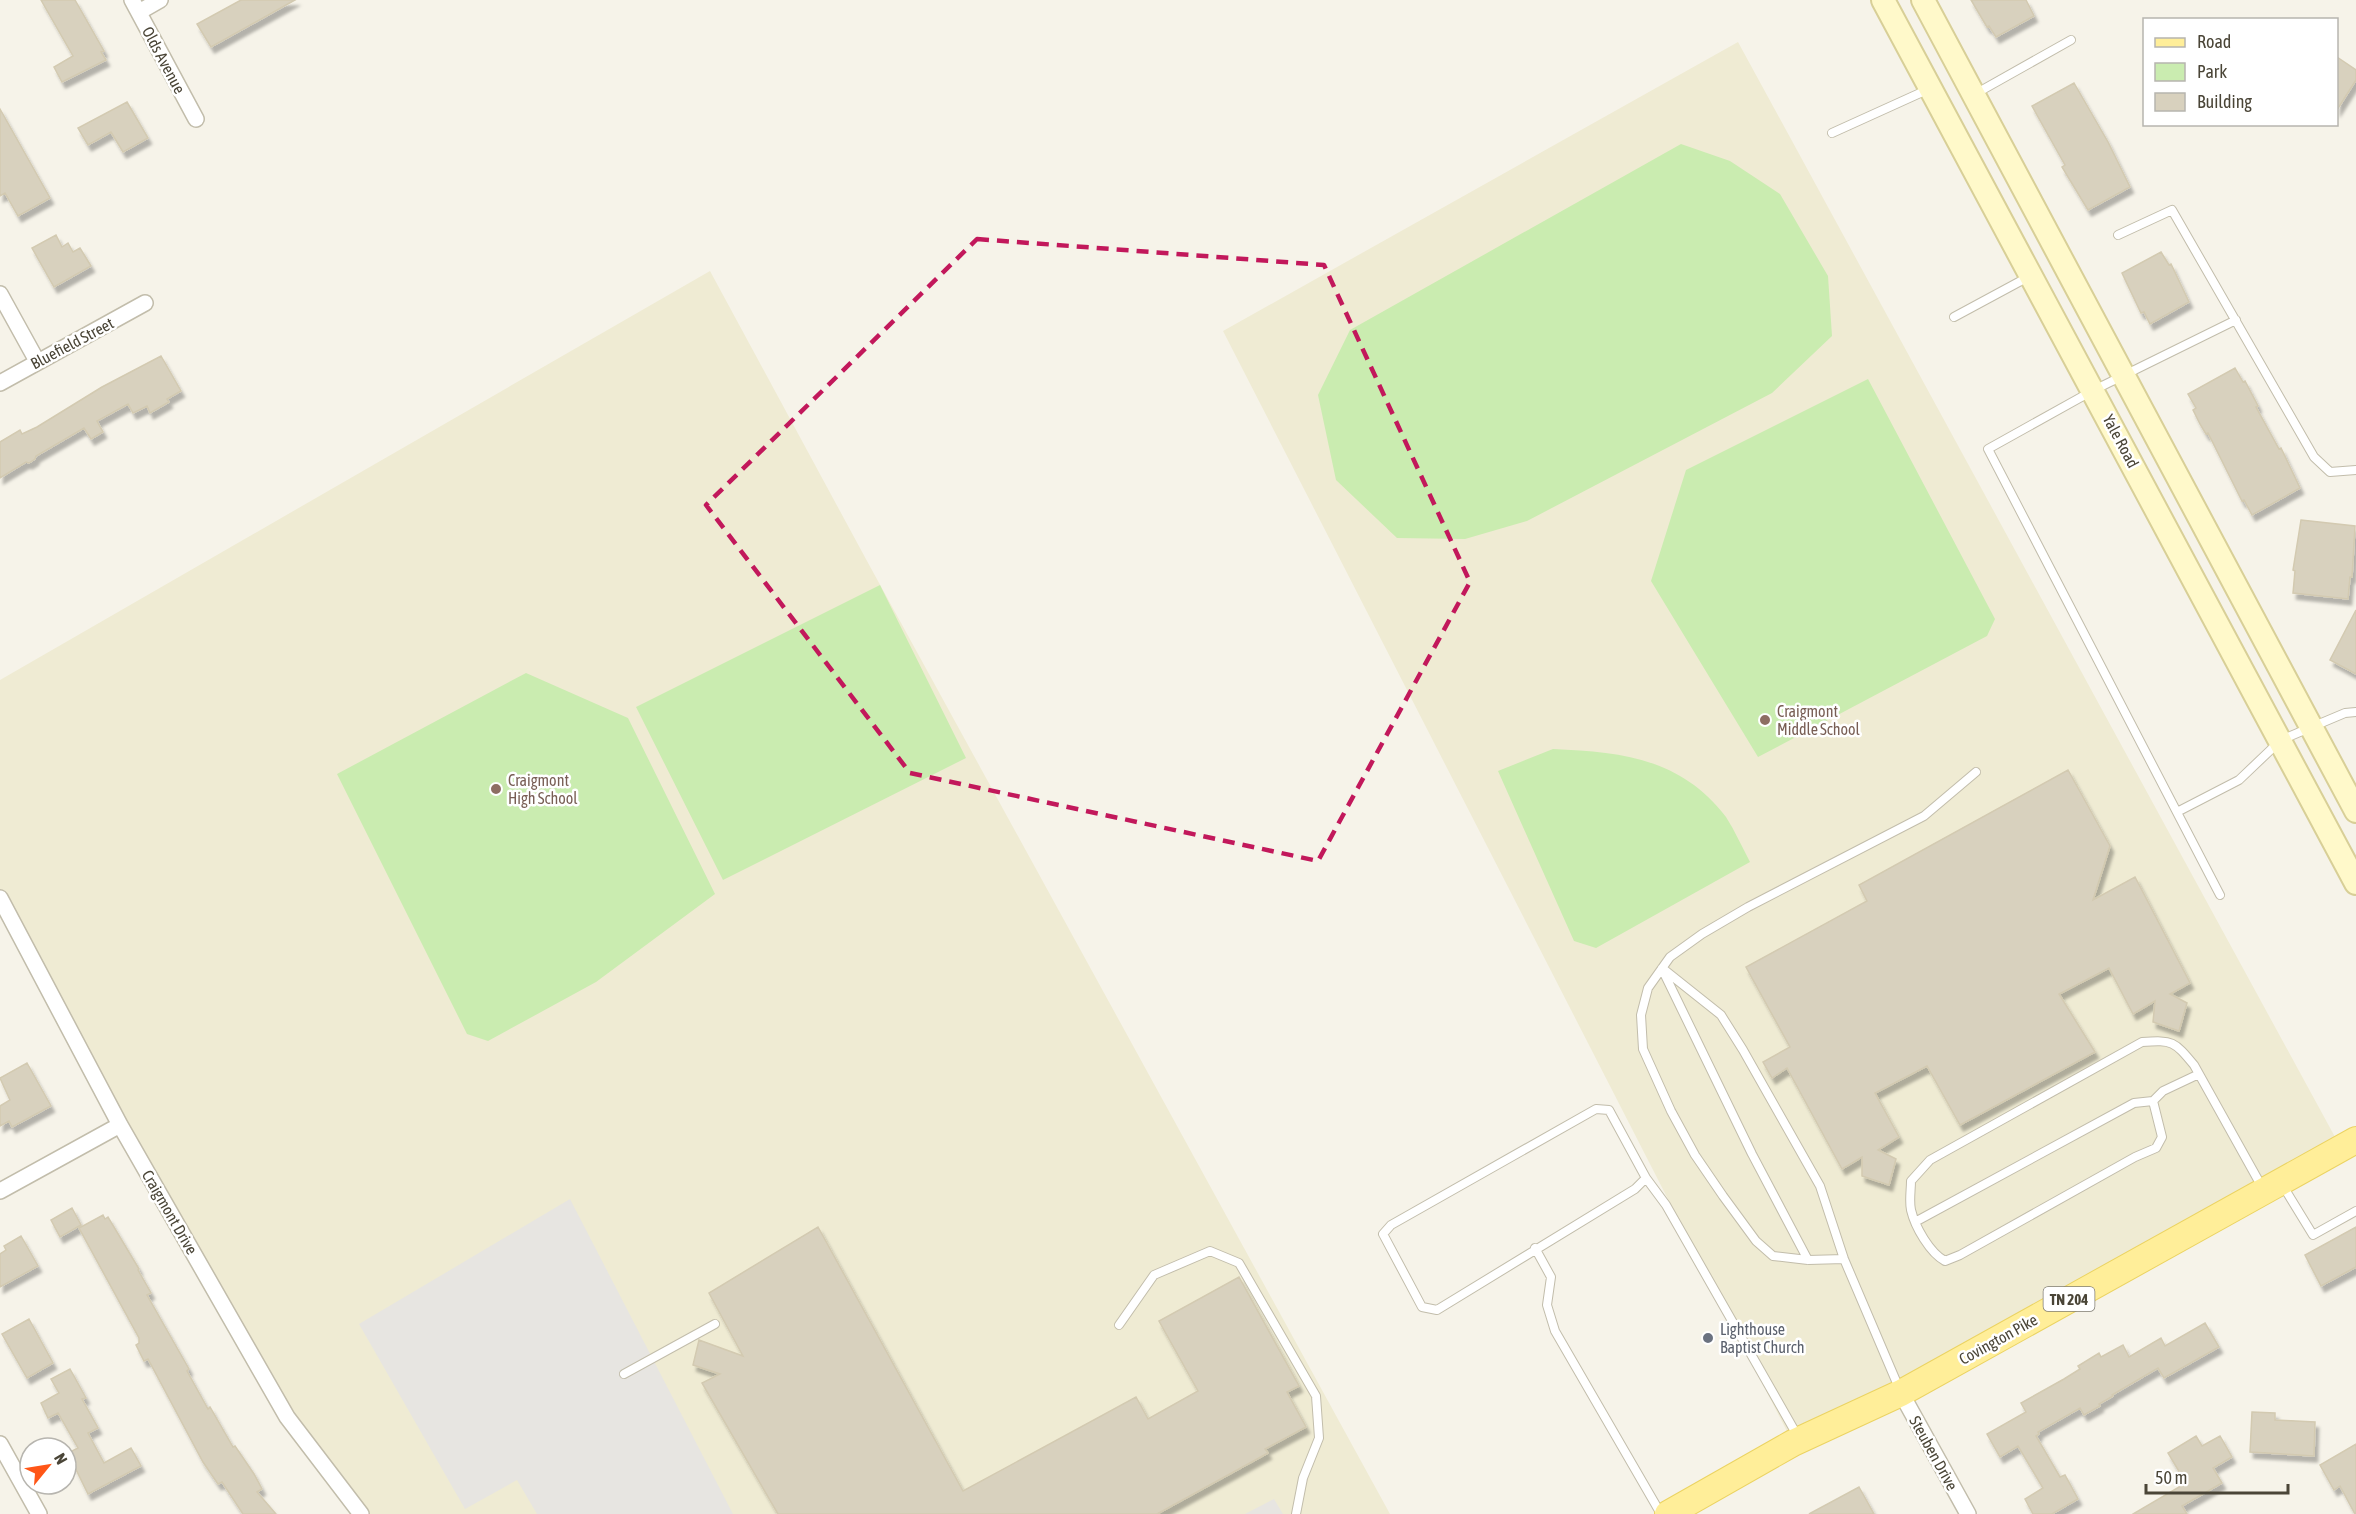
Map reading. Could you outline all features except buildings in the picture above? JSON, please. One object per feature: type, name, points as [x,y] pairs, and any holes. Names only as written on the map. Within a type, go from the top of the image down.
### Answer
[{"type":"main road","name":"Yale Road","points":[[1883,0],[2094,390],[2356,883]]},
{"type":"main road","name":"Yale Road","points":[[1923,0],[2356,811]]},
{"type":"main road","name":"Covington Pike","points":[[1668,1514],[1800,1440],[1901,1393],[2356,1140]]},
{"type":"street","points":[[136,6],[160,0]]},
{"type":"street","name":"Olds Avenue","points":[[136,6],[196,119]]},
{"type":"street","points":[[0,294],[37,361]]},
{"type":"street","name":"Bluefield Street","points":[[0,383],[145,303]]},
{"type":"street","name":"Craigmont Drive","points":[[0,898],[120,1125],[286,1417],[361,1514]]},
{"type":"street","points":[[0,1191],[120,1125]]},
{"type":"street","name":"Steuben Drive","points":[[1901,1393],[1968,1514]]},
{"type":"street","points":[[0,1444],[39,1514]]},
{"type":"lane","points":[[1974,95],[2071,40]]},
{"type":"lane","points":[[1832,133],[1931,89]]},
{"type":"lane","points":[[2118,235],[2172,210],[2314,457],[2330,472],[2356,470]]},
{"type":"lane","points":[[1954,317],[2031,275]]},
{"type":"lane","points":[[2220,895],[1988,449],[2094,390],[2236,320]]},
{"type":"lane","points":[[2177,812],[2239,780],[2281,740],[2345,713],[2356,712]]},
{"type":"lane","points":[[1844,1259],[1808,1260],[1773,1256],[1756,1241],[1695,1155],[1671,1111],[1643,1049],[1641,1015],[1648,988],[1670,957],[1711,928],[1924,816],[1976,772]]},
{"type":"lane","points":[[1662,968],[1721,1015],[1820,1186],[1844,1259],[1901,1393]]},
{"type":"lane","points":[[1662,968],[1752,1154],[1808,1260]]},
{"type":"lane","points":[[2153,1101],[2162,1137],[2156,1148],[2135,1157],[1960,1255],[1945,1261],[1936,1256],[1915,1222],[1910,1208],[1911,1181],[1930,1160],[2142,1042],[2167,1041],[2181,1050],[2273,1186],[2313,1235],[2356,1211]]},
{"type":"lane","points":[[1915,1222],[2133,1103],[2153,1101],[2163,1091],[2199,1074]]},
{"type":"lane","points":[[1646,1178],[1635,1189],[1535,1248],[1437,1310],[1422,1307],[1383,1233],[1391,1225],[1596,1109],[1610,1110],[1646,1178],[1666,1205],[1800,1440]]},
{"type":"lane","points":[[1535,1248],[1551,1277],[1547,1305],[1555,1331],[1661,1514]]},
{"type":"lane","points":[[1119,1324],[1154,1275],[1210,1251],[1239,1263],[1316,1396],[1318,1438],[1303,1478],[1296,1514]]},
{"type":"lane","points":[[624,1374],[715,1324]]},
{"type":"highlighted area","points":[[977,239],[1324,265],[1470,582],[1318,861],[910,773],[706,505]]},
{"type":"shaded area","name":"Craigmont Middle School","points":[[1738,42],[2341,1148],[1793,1443],[1223,331]]},
{"type":"shaded area","name":"Craigmont High School","points":[[710,271],[1390,1514],[361,1514],[287,1417],[0,898],[0,680]]},
{"type":"shaded area","points":[[570,1199],[733,1514],[537,1514],[517,1480],[465,1509],[359,1324]]},
{"type":"shaded area","points":[[1274,1499],[1283,1514],[1245,1514]]},
{"type":"green space","points":[[1681,144],[1730,161],[1780,194],[1828,276],[1832,336],[1772,393],[1527,521],[1465,539],[1397,538],[1336,480],[1318,395],[1350,330]]},
{"type":"green space","points":[[1868,379],[1995,619],[1987,636],[1758,757],[1651,581],[1686,470]]},
{"type":"green space","points":[[880,585],[966,758],[723,880],[636,707]]},
{"type":"green space","points":[[526,673],[628,718],[715,894],[596,982],[488,1041],[467,1034],[337,774]]},
{"type":"green space","points":[[1553,749],[1626,756],[1669,770],[1690,782],[1726,817],[1750,862],[1596,948],[1574,941],[1498,771]]},
{"type":"place","name":"Craigmont Middle School","points":[[1765,720]]},
{"type":"place","name":"Craigmont High School","points":[[496,789]]},
{"type":"place","name":"Lighthouse Baptist Church","points":[[1708,1338]]}]
